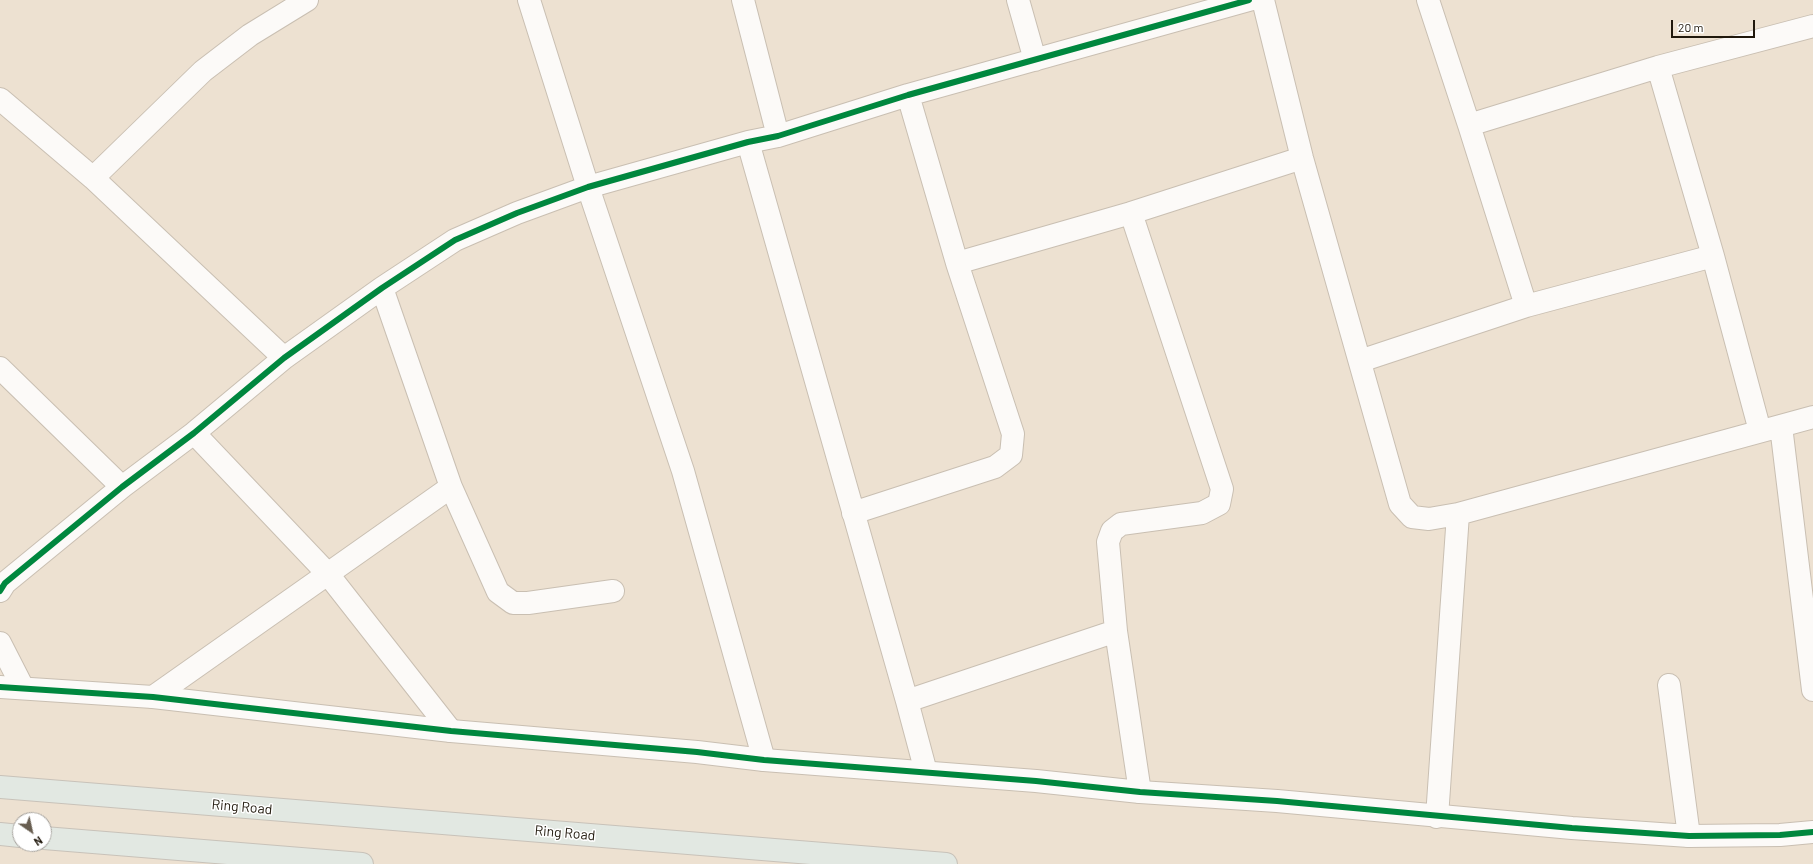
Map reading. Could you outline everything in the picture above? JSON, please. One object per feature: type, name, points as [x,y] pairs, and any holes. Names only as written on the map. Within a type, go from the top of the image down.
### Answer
[{"type":"highway","name":"Ring Road","points":[[0,788],[946,864]]},
{"type":"highway","points":[[0,834],[12,835]]},
{"type":"highway","points":[[52,839],[362,864]]},
{"type":"street","points":[[93,178],[203,71],[250,35],[306,0]]},
{"type":"street","points":[[529,0],[588,187],[683,471],[764,760]]},
{"type":"street","points":[[743,0],[778,136]]},
{"type":"street","points":[[1018,0],[1034,60]]},
{"type":"street","points":[[0,591],[5,583],[122,486],[194,433],[284,358],[382,288],[454,240],[517,212],[588,187],[748,142],[778,136],[908,95],[1249,0]]},
{"type":"street","points":[[1263,0],[1302,158],[1400,504],[1412,517],[1429,519],[1458,514],[1782,426],[1813,416]]},
{"type":"street","points":[[1428,0],[1526,306]]},
{"type":"street","points":[[1469,125],[1658,66],[1813,26]]},
{"type":"street","points":[[1658,66],[1713,256],[1760,431]]},
{"type":"street","points":[[853,513],[996,467],[1011,455],[1013,434],[957,263],[908,95]]},
{"type":"street","points":[[0,99],[93,178],[284,358]]},
{"type":"street","points":[[748,142],[926,772]]},
{"type":"street","points":[[957,263],[1131,213],[1302,158]]},
{"type":"street","points":[[1131,213],[1222,489],[1219,504],[1202,513],[1121,524],[1112,532],[1108,542],[1116,631],[1140,792]]},
{"type":"street","points":[[1360,361],[1526,306],[1713,256]]},
{"type":"street","points":[[382,288],[451,487],[498,592],[513,603],[528,603],[613,590]]},
{"type":"street","points":[[0,368],[122,486]]},
{"type":"street","points":[[1782,426],[1813,690]]},
{"type":"street","points":[[194,433],[327,573],[451,731]]},
{"type":"street","points":[[153,697],[451,487]]},
{"type":"street","points":[[1437,817],[1458,514]]},
{"type":"street","points":[[907,701],[1116,631]]},
{"type":"street","points":[[0,643],[23,688]]},
{"type":"street","points":[[1669,685],[1689,836]]},
{"type":"street","points":[[0,687],[153,697],[451,731],[697,752],[764,760],[926,772],[1140,792],[1277,801],[1437,817],[1689,836],[1780,835],[1813,832]]},
{"type":"cycle path","points":[[0,591],[5,583],[122,487],[194,433],[284,358],[382,288],[455,240],[517,213],[588,187],[748,142],[778,136],[908,95],[1249,0]]},
{"type":"cycle path","points":[[0,687],[153,697],[451,731],[697,752],[764,760],[1036,781],[1140,792],[1277,801],[1572,828],[1689,836],[1780,835],[1813,832]]}]
